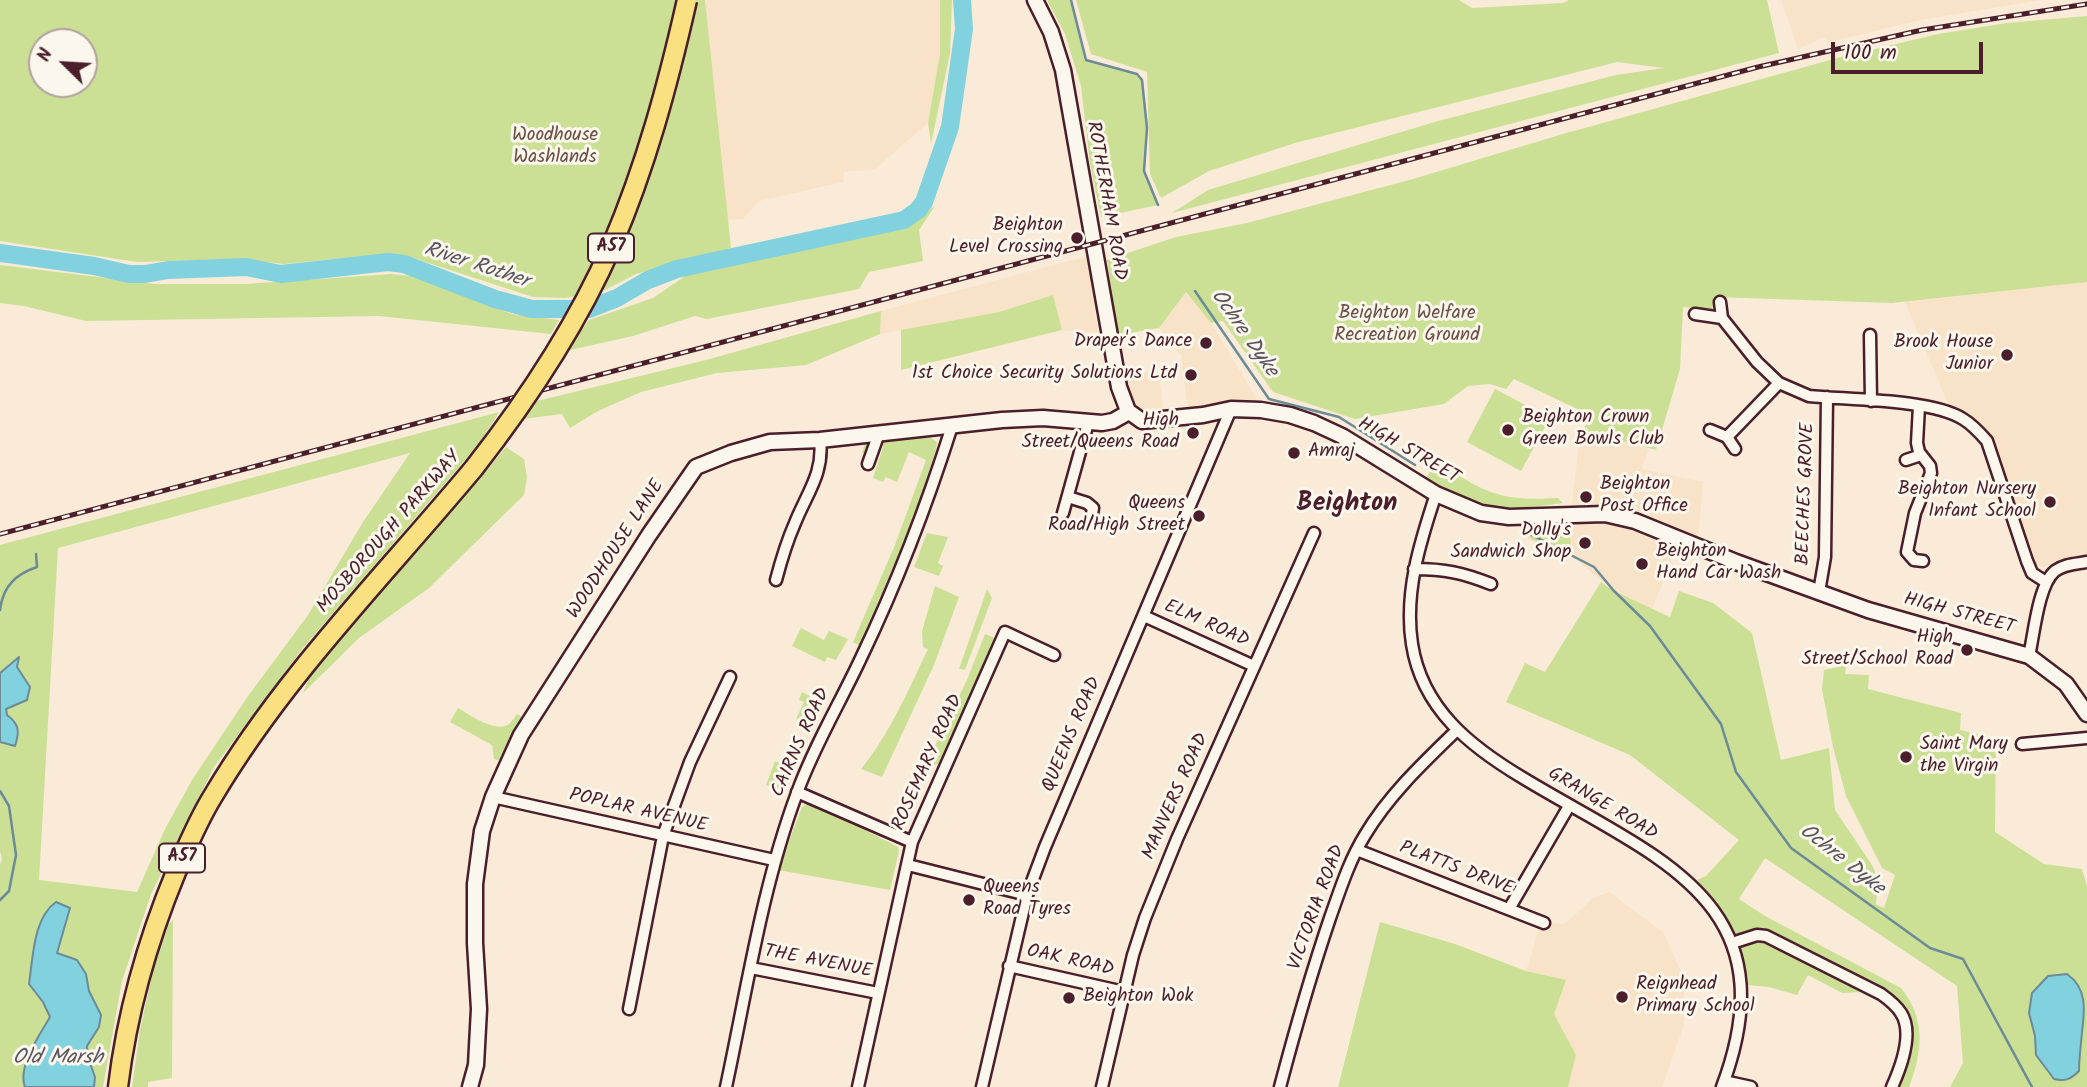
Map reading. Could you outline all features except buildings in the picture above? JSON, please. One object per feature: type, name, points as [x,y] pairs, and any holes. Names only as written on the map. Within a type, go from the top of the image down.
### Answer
[{"type":"highway","name":"MOSBOROUGH PARKWAY","points":[[118,1087],[132,1006],[157,918],[211,798],[244,746],[276,703],[474,468],[554,355],[593,285],[634,192],[668,82],[687,0]]},
{"type":"street","name":"ROTHERHAM ROAD","points":[[1035,0],[1051,32],[1063,70],[1119,387],[1129,412]]},
{"type":"street","points":[[1720,302],[1722,318],[1757,362],[1779,383],[1809,396],[1919,405],[1963,419],[1987,441],[2032,573],[2046,582]]},
{"type":"street","points":[[1695,314],[1722,318]]},
{"type":"street","points":[[1870,335],[1871,401]]},
{"type":"street","points":[[1727,437],[1779,383]]},
{"type":"street","name":"BEECHES GROVE","points":[[1819,592],[1825,557],[1827,397]]},
{"type":"street","points":[[1919,405],[1917,443],[1931,474],[1915,513],[1907,552],[1914,560],[1923,561]]},
{"type":"street","name":"HIGH STREET","points":[[1129,412],[1137,419],[1149,422],[1231,409],[1290,415],[1324,427],[1436,494],[1481,513],[1509,517],[1596,514],[1628,519],[1879,613],[2028,656],[2066,684],[2087,714]]},
{"type":"street","name":"QUEENS ROAD","points":[[982,1087],[1027,895],[1231,409]]},
{"type":"street","name":"WOODHOUSE LANE","points":[[470,1087],[475,1072],[479,1009],[475,884],[482,831],[493,797],[521,735],[696,467],[770,442],[820,440],[1043,418],[1088,423],[1108,422],[1129,412]]},
{"type":"street","points":[[1063,513],[1088,423]]},
{"type":"street","name":"CAIRNS ROAD","points":[[726,1087],[774,860],[797,792],[908,552],[933,488],[952,426]]},
{"type":"street","points":[[1710,430],[1727,437],[1735,449]]},
{"type":"street","points":[[868,464],[878,433]]},
{"type":"street","points":[[776,580],[793,527],[817,477],[821,462],[820,440]]},
{"type":"street","points":[[1906,460],[1922,455]]},
{"type":"street","name":"GRANGE ROAD","points":[[1436,494],[1414,569],[1410,619],[1412,647],[1424,681],[1436,704],[1457,731],[1494,761],[1642,847],[1678,872],[1709,902],[1732,943],[1739,970],[1741,1018],[1737,1042],[1723,1084]]},
{"type":"street","points":[[1068,497],[1087,503],[1093,508],[1091,520]]},
{"type":"street","name":"MANVERS ROAD","points":[[1102,1087],[1139,936],[1161,876],[1314,533]]},
{"type":"street","points":[[2028,656],[2046,582],[2055,571],[2067,565],[2087,562]]},
{"type":"street","points":[[1414,569],[1443,569],[1491,583]]},
{"type":"street","name":"ELM ROAD","points":[[1144,616],[1254,666]]},
{"type":"street","name":"ROSEMARY ROAD","points":[[858,1087],[912,842],[1005,632],[1054,655]]},
{"type":"street","points":[[629,1009],[663,836],[690,762],[730,677]]},
{"type":"street","name":"VICTORIA ROAD","points":[[1280,1087],[1305,995],[1343,880],[1357,850],[1371,825],[1402,784],[1457,731]]},
{"type":"street","points":[[2022,744],[2087,737]]},
{"type":"street","points":[[797,792],[912,842]]},
{"type":"street","name":"POPLAR AVENUE","points":[[493,797],[774,860]]},
{"type":"street","points":[[1510,909],[1569,806]]},
{"type":"street","name":"PLATTS DRIVE","points":[[1357,850],[1544,923]]},
{"type":"street","points":[[908,864],[1027,895]]},
{"type":"street","points":[[1732,943],[1757,935],[1766,936],[1881,994],[1891,1002],[1901,1013],[1907,1034],[1892,1087]]},
{"type":"street","name":"OAK ROAD","points":[[1009,966],[1124,992]]},
{"type":"street","name":"THE AVENUE","points":[[751,968],[878,993]]},
{"type":"street","name":"WOODHOUSE LANE","points":[[475,1072],[480,1087]]},
{"type":"street","points":[[1723,1084],[1751,1087]]},
{"type":"shaded area","points":[[707,0],[940,0],[940,54],[928,123],[875,169],[844,172],[843,182],[759,201],[743,219],[728,220],[705,10]]},
{"type":"shaded area","points":[[1781,0],[2042,0],[1921,20],[1830,42],[1824,37],[1798,49]]},
{"type":"shaded area","points":[[1088,256],[1098,333],[1062,330],[1053,295],[999,312],[880,334],[881,311]]},
{"type":"shaded area","name":"Brook House Junior","points":[[2087,282],[2087,556],[2043,567],[2033,563],[1994,443],[1985,429],[1950,408],[1905,302]]},
{"type":"shaded area","points":[[1186,292],[1211,323],[1260,404],[1188,410],[1181,356],[1159,328]]},
{"type":"shaded area","points":[[1158,366],[1164,418],[1143,418],[1126,398],[1124,374],[1148,371]]},
{"type":"shaded area","points":[[1580,437],[1610,438],[1649,449],[1642,469],[1703,482],[1695,545],[1673,537],[1671,562],[1652,609],[1614,591],[1572,556],[1543,548],[1521,534],[1519,525],[1524,521],[1570,518]]},
{"type":"shaded area","name":"Reignhead Primary School","points":[[1609,892],[1663,932],[1684,978],[1684,1025],[1662,1087],[1568,1087],[1576,1055],[1526,971],[1539,929],[1547,931],[1549,923],[1565,924],[1593,898]]},
{"type":"green space","name":"Woodhouse Washlands","points":[[0,0],[705,0],[731,248],[636,274],[601,292],[565,298],[533,297],[404,255],[374,255],[284,264],[236,259],[137,262],[0,241]]},
{"type":"green space","points":[[940,0],[952,0],[950,53],[931,144],[928,123],[940,54]]},
{"type":"green space","points":[[1047,0],[1071,0],[1086,60],[1137,74],[1142,80],[1147,128],[1144,171],[1158,205],[1101,217],[1090,163],[1081,86],[1065,34]]},
{"type":"green space","points":[[1076,0],[1459,0],[1472,8],[1563,3],[1569,0],[1767,0],[1779,53],[1172,213],[1208,190],[1438,121],[1616,75],[1664,68],[1617,62],[1295,143],[1209,171],[1161,198],[1150,174],[1147,72],[1091,54]]},
{"type":"green space","name":"Beighton Welfare Recreation Ground","points":[[2087,16],[2087,282],[1892,303],[1716,297],[1712,309],[1683,307],[1680,369],[1656,450],[1610,438],[1580,437],[1590,415],[1514,379],[1506,389],[1490,384],[1468,386],[1444,404],[1355,419],[1273,392],[1223,321],[1211,323],[1186,292],[1159,328],[1118,335],[1107,260],[1176,237],[1247,223],[1413,179],[1563,134],[1841,57],[1938,34],[2007,23]]},
{"type":"green space","points":[[935,206],[919,230],[923,261],[869,272],[859,289],[707,319],[695,316],[633,336],[566,351],[589,320],[653,298],[685,276],[903,228]]},
{"type":"green space","points":[[0,265],[155,284],[245,284],[392,274],[411,276],[512,314],[559,320],[551,334],[379,316],[86,321],[0,303]]},
{"type":"green space","points":[[1053,295],[1062,330],[901,370],[901,330],[999,312]]},
{"type":"green space","points":[[881,311],[880,334],[806,365],[717,373],[641,392],[598,411],[570,428],[562,414],[523,419],[537,401],[706,360]]},
{"type":"green space","name":"Beighton Crown Green Bowls Club","points":[[1495,389],[1550,418],[1521,471],[1467,442]]},
{"type":"green space","points":[[499,412],[479,444],[303,648],[214,767],[151,894],[122,981],[103,1087],[0,1087],[0,545]],"holes":[[[410,453],[363,522],[308,615],[248,696],[192,780],[165,829],[137,892],[39,880],[58,548]]]},
{"type":"green space","points":[[929,437],[937,442],[936,450],[913,520],[860,646],[853,642],[895,545],[926,460],[909,452],[897,482],[886,477],[883,482],[873,478],[883,447],[876,447],[874,456],[862,453],[866,441]]},
{"type":"green space","points":[[506,447],[524,459],[527,478],[524,495],[429,588],[359,638],[303,693],[310,675]]},
{"type":"green space","points":[[1436,460],[1466,480],[1492,492],[1521,498],[1558,498],[1563,503],[1512,508],[1474,503],[1425,480]]},
{"type":"green space","points":[[1569,527],[1572,556],[1540,544],[1524,534],[1527,530],[1542,531],[1547,537],[1559,537],[1559,528]]},
{"type":"green space","points":[[927,533],[948,537],[938,563],[943,566],[939,576],[914,567]]},
{"type":"green space","points":[[1601,582],[1614,591],[1670,617],[1679,591],[1713,603],[1752,633],[1781,760],[1829,748],[1835,810],[1872,865],[1878,879],[1876,904],[1884,908],[1895,875],[1882,868],[1846,796],[1822,689],[1824,670],[1846,665],[1845,674],[1869,675],[1868,689],[1961,713],[1960,730],[1996,738],[1995,832],[2044,864],[2082,869],[2087,886],[2087,1087],[1950,1087],[1963,1063],[1957,986],[1765,858],[1739,899],[1765,916],[1901,988],[1909,1000],[1915,1011],[1920,1036],[1917,1061],[1909,1087],[1897,1087],[1910,1046],[1910,1025],[1902,1005],[1891,995],[1869,984],[1863,992],[1842,993],[1808,975],[1797,995],[1769,987],[1747,985],[1740,955],[1724,916],[1697,880],[1706,876],[1739,840],[1630,755],[1506,702],[1525,663],[1545,672]]},
{"type":"green space","points":[[935,586],[959,597],[934,665],[882,777],[861,769],[890,726],[928,649],[923,647],[922,631]]},
{"type":"green space","points":[[987,589],[992,598],[965,670],[959,669]]},
{"type":"green space","points":[[801,628],[824,640],[829,631],[848,639],[836,660],[827,657],[825,662],[792,646]]},
{"type":"green space","points":[[985,634],[995,638],[939,764],[925,766],[967,680]]},
{"type":"green space","points":[[802,692],[810,696],[809,700],[817,705],[807,723],[796,719],[804,702],[799,700]]},
{"type":"green space","points":[[458,708],[481,721],[499,727],[507,725],[517,714],[524,718],[501,761],[494,759],[492,745],[450,722]]},
{"type":"green space","points":[[775,761],[787,766],[778,789],[766,785]]},
{"type":"green space","points":[[808,803],[815,804],[898,847],[890,890],[778,870],[802,807]]},
{"type":"green space","points":[[173,920],[172,1078],[148,1082],[148,1087],[132,1087],[140,1030],[162,931]]},
{"type":"green space","points":[[1380,922],[1455,944],[1526,971],[1566,980],[1554,1014],[1576,1055],[1568,1087],[1338,1087]]},
{"type":"water","points":[[19,657],[17,667],[30,687],[27,700],[6,709],[7,715],[17,728],[15,746],[0,742],[0,673]]},
{"type":"water","name":"Old Marsh","points":[[56,902],[70,908],[57,953],[77,960],[86,974],[89,991],[101,1015],[99,1027],[87,1046],[95,1077],[94,1087],[25,1087],[23,1079],[27,1061],[50,1017],[43,1002],[29,984],[38,928],[48,909]]},
{"type":"water","points":[[2067,974],[2081,992],[2084,1015],[2079,1071],[2070,1078],[2061,1080],[2054,1079],[2036,1055],[2035,1036],[2029,1013],[2032,993],[2048,976]]},
{"type":"waterway","name":"River Rother","points":[[0,253],[94,266],[129,274],[246,267],[281,274],[388,262],[404,264],[495,299],[532,309],[589,309],[677,269],[904,220],[918,210],[924,202],[950,127],[964,29],[962,0]]},
{"type":"waterway","name":"Ochre Dyke","points":[[1071,0],[1086,60],[1137,74],[1142,80],[1147,128],[1144,171],[1158,205]]},
{"type":"waterway","name":"Ochre Dyke","points":[[1195,291],[1269,399],[1339,417],[1415,465]]},
{"type":"waterway","name":"Ochre Dyke","points":[[1524,531],[1594,567],[1650,626],[1721,724],[1736,772],[1791,848],[1930,948],[1963,959],[2032,1087]]},
{"type":"waterway","points":[[0,610],[4,594],[12,582],[37,567],[36,554]]},
{"type":"waterway","points":[[0,791],[9,806],[16,855],[9,891],[0,900]]},
{"type":"railway","points":[[0,534],[1758,67],[1922,30],[2087,4]]},
{"type":"place","name":"Beighton Level Crossing","points":[[1077,238]]},
{"type":"place","name":"Draper's Dance","points":[[1206,343]]},
{"type":"place","name":"Brook House Junior","points":[[2007,355]]},
{"type":"place","name":"1st Choice Security Solutions Ltd","points":[[1191,375]]},
{"type":"place","name":"Beighton Crown Green Bowls Club","points":[[1508,430]]},
{"type":"place","name":"High Street/Queens Road","points":[[1193,433]]},
{"type":"place","name":"Amraj","points":[[1294,453]]},
{"type":"place","name":"Beighton Post Office","points":[[1586,497]]},
{"type":"place","name":"Beighton Nursery Infant School","points":[[2050,502]]},
{"type":"place","name":"Queens Road/High Street","points":[[1199,516]]},
{"type":"place","name":"Dolly's Sandwich Shop","points":[[1585,543]]},
{"type":"place","name":"Beighton Hand Car Wash","points":[[1642,564]]},
{"type":"place","name":"High Street/School Road","points":[[1967,650]]},
{"type":"place","name":"Saint Mary the Virgin","points":[[1906,757]]},
{"type":"place","name":"Queens Road Tyres","points":[[969,900]]},
{"type":"place","name":"Reignhead Primary School","points":[[1622,997]]},
{"type":"place","name":"Beighton Wok","points":[[1069,998]]},
{"type":"district","name":"Beighton","points":[[1347,506]]}]
